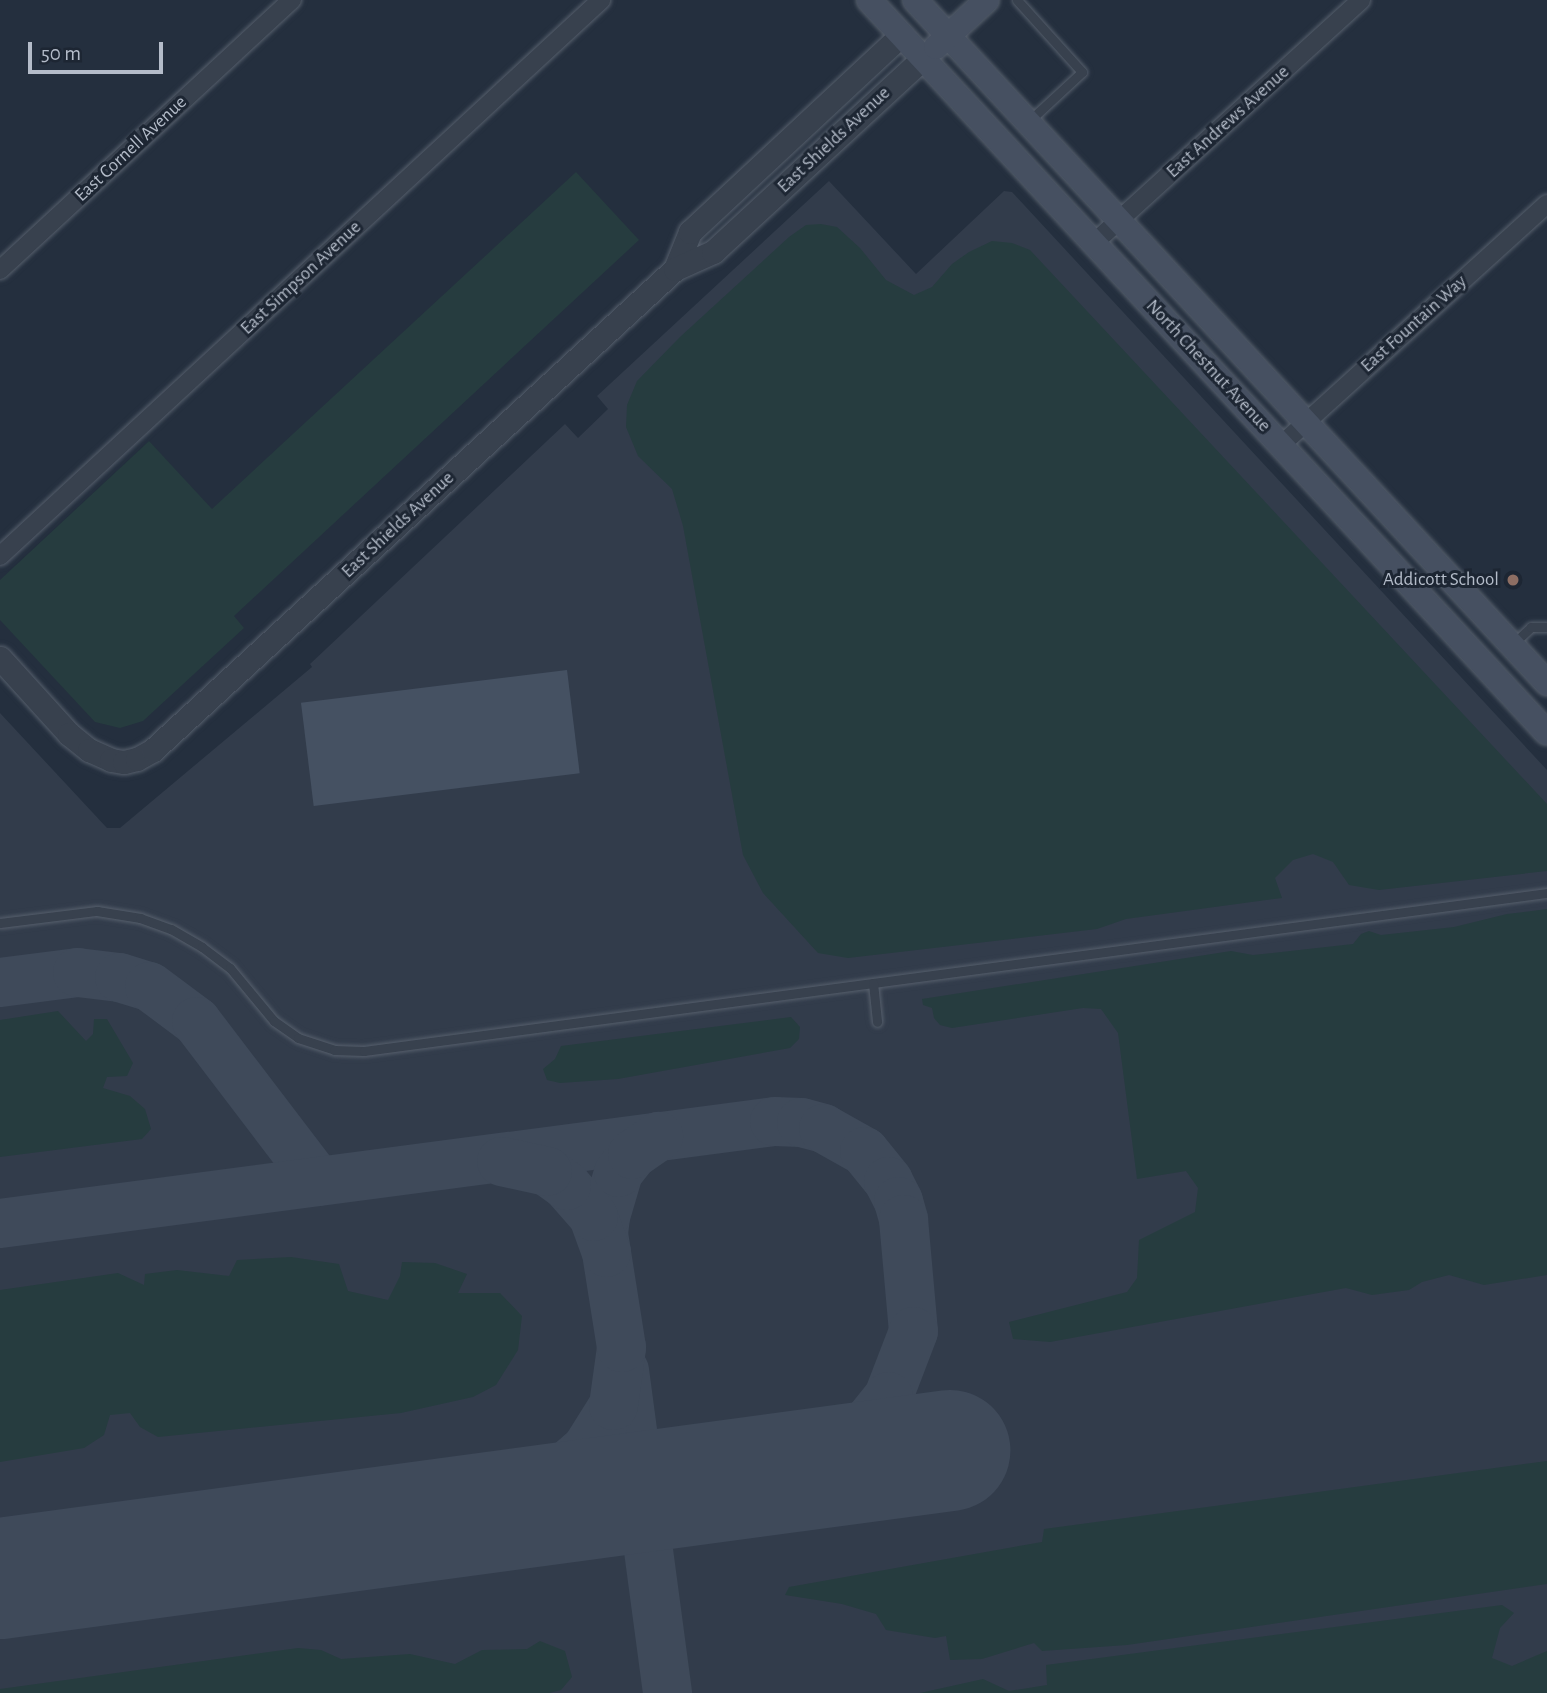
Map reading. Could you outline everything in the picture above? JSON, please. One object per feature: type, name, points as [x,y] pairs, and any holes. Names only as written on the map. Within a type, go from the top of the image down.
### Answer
[{"type":"main road","name":"North Chestnut Avenue","points":[[869,0],[1547,733]]},
{"type":"main road","name":"East Shields Avenue","points":[[923,58],[987,0]]},
{"type":"main road","name":"North Chestnut Avenue","points":[[927,4],[948,36],[1547,683]]},
{"type":"main road","name":"East Shields Avenue","points":[[901,35],[927,4]]},
{"type":"street","name":"East Cornell Avenue","points":[[0,270],[292,0]]},
{"type":"street","name":"East Simpson Avenue","points":[[0,556],[601,0]]},
{"type":"street","name":"East Andrews Avenue","points":[[1094,243],[1361,0]]},
{"type":"street","name":"East Shields Avenue","points":[[674,269],[690,232],[901,35]]},
{"type":"street","name":"East Shields Avenue","points":[[0,658],[69,734],[89,750],[111,760],[137,759],[166,739],[674,269],[713,252],[923,58]]},
{"type":"street","name":"East Fountain Way","points":[[1281,445],[1547,204]]},
{"type":"lane","points":[[1017,0],[1082,72],[1028,121]]},
{"type":"lane","points":[[1512,645],[1531,627],[1547,627]]},
{"type":"lane","points":[[0,923],[97,911],[140,918],[171,929],[230,968],[274,1021],[298,1038],[334,1050],[364,1051],[1547,893]]},
{"type":"lane","points":[[873,983],[877,1022]]},
{"type":"shaded area","points":[[829,181],[916,274],[1004,191],[1012,192],[1547,770],[1547,1693],[0,1693],[0,713],[107,828],[120,828],[312,667],[310,664],[565,424],[578,438],[608,409],[597,396]]},
{"type":"green space","points":[[576,172],[639,240],[234,616],[244,628],[143,721],[120,728],[95,722],[0,620],[0,580],[149,441],[212,509]]},
{"type":"green space","points":[[806,225],[837,227],[860,248],[886,280],[914,295],[932,287],[952,264],[969,252],[992,241],[1012,243],[1030,250],[1547,804],[1547,871],[1379,890],[1349,885],[1333,862],[1313,854],[1293,860],[1275,878],[1282,898],[1126,919],[1097,929],[848,958],[818,953],[763,893],[743,855],[683,526],[672,489],[638,456],[626,427],[627,405],[637,381],[680,337],[789,237]]},
{"type":"green space","points":[[1547,909],[1547,1275],[1484,1285],[1449,1275],[1422,1282],[1409,1290],[1372,1295],[1346,1288],[1050,1342],[1013,1339],[1009,1322],[1127,1292],[1137,1278],[1139,1240],[1195,1212],[1198,1188],[1186,1171],[1137,1179],[1118,1033],[1101,1009],[1083,1008],[952,1028],[940,1025],[934,1018],[932,1008],[923,1005],[922,999],[1231,951],[1253,955],[1353,944],[1361,934],[1369,931],[1381,935],[1454,927],[1507,914]]},
{"type":"green space","points":[[58,1011],[86,1041],[93,1034],[94,1019],[107,1019],[133,1063],[127,1076],[107,1077],[103,1088],[130,1096],[145,1109],[151,1129],[142,1139],[0,1157],[0,1020]]},
{"type":"green space","points":[[791,1017],[800,1027],[799,1039],[790,1048],[618,1079],[560,1083],[547,1080],[543,1069],[555,1059],[561,1046]]},
{"type":"green space","points":[[291,1257],[339,1264],[348,1291],[388,1300],[400,1276],[402,1262],[435,1263],[467,1274],[458,1293],[500,1293],[522,1316],[518,1350],[496,1385],[473,1397],[401,1413],[158,1437],[140,1427],[130,1413],[110,1415],[104,1435],[84,1448],[0,1462],[0,1290],[118,1273],[144,1285],[145,1274],[177,1270],[229,1276],[237,1260]]},
{"type":"green space","points":[[1547,1461],[1547,1584],[1127,1645],[1042,1651],[1034,1643],[982,1659],[950,1660],[946,1636],[935,1638],[886,1630],[876,1614],[842,1604],[785,1595],[789,1587],[1042,1542],[1044,1529]]},
{"type":"green space","points":[[1502,1605],[1514,1613],[1500,1628],[1492,1658],[1512,1666],[1547,1651],[1547,1693],[920,1693],[983,1679],[1009,1691],[1047,1685],[1046,1665]]},
{"type":"green space","points":[[540,1641],[565,1651],[572,1677],[561,1690],[549,1693],[0,1693],[0,1689],[298,1648],[321,1650],[341,1659],[410,1654],[455,1664],[482,1650],[527,1649]]},
{"type":"building","points":[[567,670],[580,773],[314,806],[301,703]]},
{"type":"taxiway","points":[[0,982],[77,972],[119,977],[149,986],[196,1021],[318,1181]]},
{"type":"taxiway","points":[[0,1223],[774,1121],[801,1122],[823,1128],[864,1151],[888,1181],[898,1201],[903,1219],[913,1331],[888,1396],[844,1451],[821,1468]]},
{"type":"taxiway","points":[[606,1252],[603,1233],[605,1216],[618,1172],[632,1154],[658,1136]]},
{"type":"taxiway","points":[[479,1514],[540,1488],[586,1448],[613,1405],[621,1347],[606,1252],[593,1216],[566,1185],[547,1171],[501,1161]]},
{"type":"taxiway","points":[[624,1370],[667,1693]]},
{"type":"runway","points":[[0,1578],[949,1450]]},
{"type":"place","name":"Addicott School","points":[[1513,580]]}]
